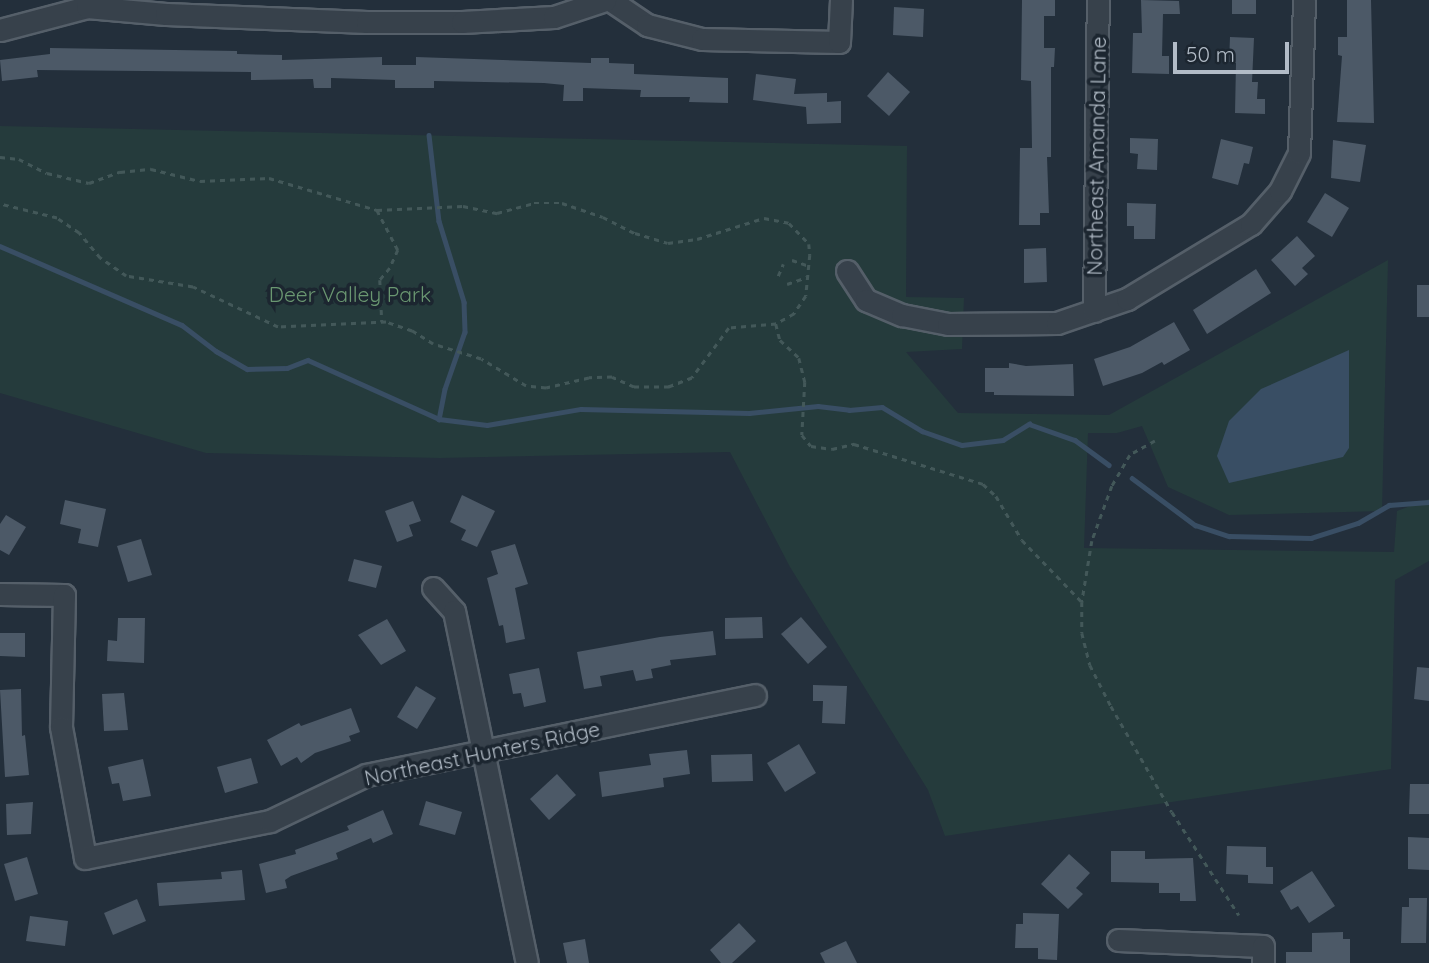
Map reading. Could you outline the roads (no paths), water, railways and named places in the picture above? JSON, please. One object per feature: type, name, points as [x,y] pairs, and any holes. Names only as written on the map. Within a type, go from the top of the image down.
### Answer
[{"type":"street","points":[[0,30],[86,7],[301,9],[462,22],[554,17],[608,0],[647,25],[702,39],[839,42],[841,0]]},
{"type":"street","name":"Northeast Amanda Lane","points":[[1094,311],[1098,0]]},
{"type":"street","points":[[847,271],[866,300],[902,315],[948,324],[1057,323],[1128,299],[1251,224],[1280,191],[1299,153],[1304,0]]},
{"type":"street","points":[[433,589],[454,611],[527,963]]},
{"type":"street","name":"Northeast Hunters Ridge","points":[[0,594],[64,595],[61,727],[85,858],[270,821],[366,775],[755,695]]},
{"type":"street","points":[[1118,940],[1263,946],[1263,963]]},
{"type":"water","points":[[1349,350],[1349,448],[1343,457],[1229,483],[1217,456],[1229,421],[1261,389]]},
{"type":"waterway","points":[[429,135],[439,221],[464,302],[465,332],[445,389],[439,419]]},
{"type":"waterway","points":[[0,246],[182,325],[216,351],[247,369],[287,368],[308,360],[439,419],[487,425],[581,409],[749,413],[818,406],[849,410],[882,407],[922,431],[962,445],[1003,440],[1029,424],[1075,440],[1109,465]]},
{"type":"waterway","points":[[1132,478],[1195,525],[1229,536],[1311,538],[1358,523],[1389,505],[1429,502]]},
{"type":"park label","name":"Deer Valley Park","points":[[350,294]]}]
